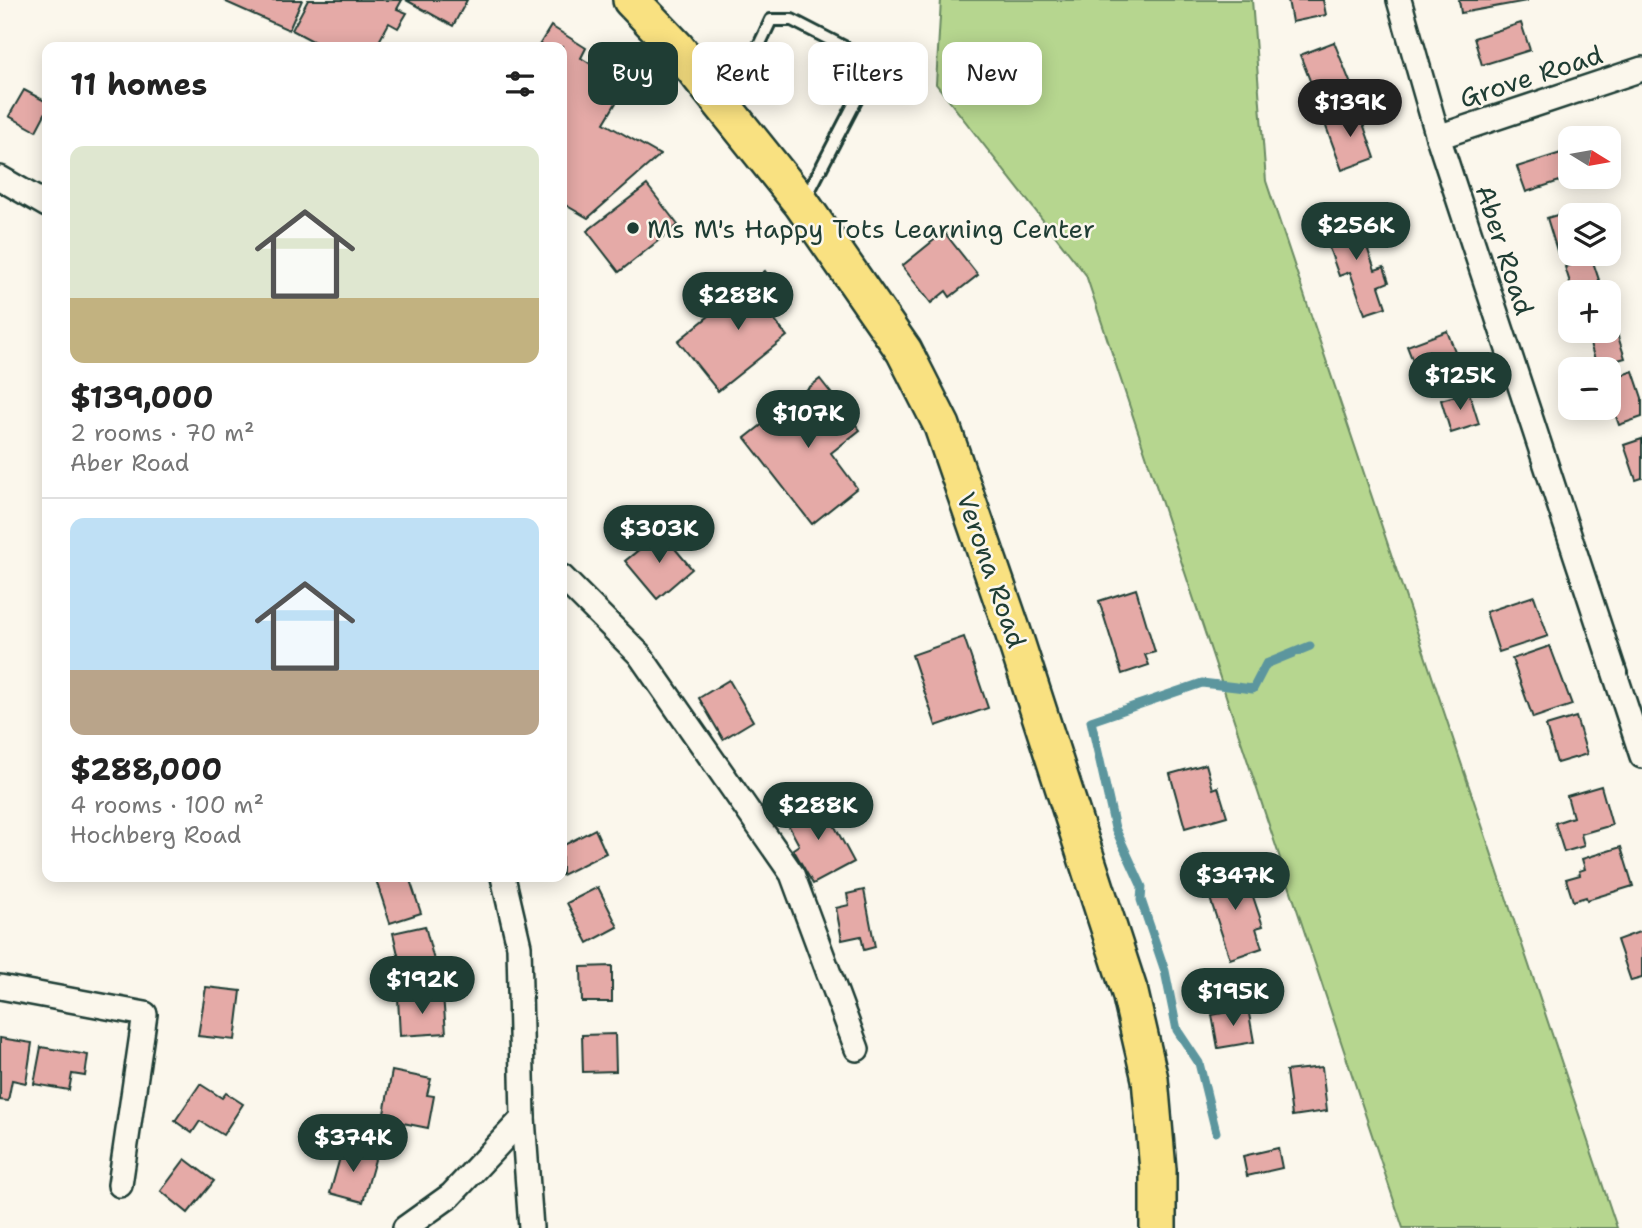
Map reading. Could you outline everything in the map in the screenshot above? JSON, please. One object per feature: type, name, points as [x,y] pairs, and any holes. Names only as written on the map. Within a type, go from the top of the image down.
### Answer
[{"type":"main road","name":"Verona Road","points":[[631,0],[676,47],[802,204],[904,351],[947,439],[1013,632],[1130,993],[1150,1079],[1158,1170],[1158,1228]]},
{"type":"street","name":"Aber Road","points":[[1399,0],[1438,137],[1642,756]]},
{"type":"street","name":"Grove Road","points":[[1438,137],[1642,69]]},
{"type":"street","points":[[0,178],[42,202]]},
{"type":"street","points":[[567,583],[639,654],[792,874],[857,1049]]},
{"type":"street","points":[[504,882],[519,946],[523,1118],[531,1228]]},
{"type":"street","points":[[0,987],[145,1014],[120,1185]]},
{"type":"street","points":[[405,1228],[451,1195],[523,1118]]},
{"type":"lane","points":[[728,111],[771,20],[792,20],[856,53],[862,89],[802,204]]},
{"type":"green space","points":[[941,0],[1252,0],[1266,181],[1617,1228],[1403,1228],[1086,275],[952,105],[1042,105],[1042,42],[942,42],[942,92],[936,84]]},
{"type":"building","points":[[302,0],[289,30],[226,2]]},
{"type":"building","points":[[308,0],[402,0],[397,9],[407,13],[398,28],[389,23],[379,42],[315,42],[292,30]]},
{"type":"building","points":[[406,0],[467,0],[453,26]]},
{"type":"building","points":[[1288,0],[1323,0],[1326,15],[1292,22]]},
{"type":"building","points":[[1459,0],[1527,0],[1527,1],[1461,13]]},
{"type":"building","points":[[1521,23],[1530,50],[1482,65],[1474,38]]},
{"type":"building","points":[[551,26],[586,48],[581,58],[588,62],[588,105],[615,105],[604,123],[660,155],[588,218],[567,206],[567,42],[541,42]]},
{"type":"building","points":[[1334,42],[1352,87],[1318,101],[1300,55]]},
{"type":"building","points":[[24,90],[42,99],[42,120],[36,131],[9,116]]},
{"type":"building","points":[[1358,109],[1375,158],[1342,170],[1324,121]]},
{"type":"building","points":[[1558,154],[1558,182],[1526,192],[1517,167]]},
{"type":"building","name":"Ms M's Happy Tots Learning Center","points":[[647,185],[678,225],[619,272],[587,231]]},
{"type":"building","points":[[1558,215],[1558,254],[1547,218]]},
{"type":"building","points":[[1356,216],[1375,270],[1384,267],[1389,282],[1379,286],[1386,307],[1365,314],[1350,272],[1339,276],[1322,228]]},
{"type":"building","points":[[944,232],[978,275],[950,297],[946,291],[931,303],[902,266]]},
{"type":"building","points":[[1594,266],[1599,280],[1569,280],[1565,267]]},
{"type":"building","points":[[765,271],[792,306],[774,320],[787,336],[718,391],[678,341]]},
{"type":"building","points":[[1447,331],[1460,364],[1431,375],[1425,359],[1414,364],[1407,346]]},
{"type":"building","points":[[1590,343],[1620,343],[1625,358],[1621,359],[1621,357],[1594,357]]},
{"type":"building","points":[[1633,371],[1642,398],[1642,417],[1619,425],[1617,420],[1621,420],[1621,375]]},
{"type":"building","points":[[820,379],[860,430],[831,453],[857,488],[812,524],[745,438]]},
{"type":"building","points":[[1469,392],[1479,424],[1451,433],[1441,400]]},
{"type":"building","points":[[1642,439],[1642,478],[1636,480],[1624,445]]},
{"type":"building","points":[[661,532],[692,569],[657,599],[625,561]]},
{"type":"building","points":[[1136,589],[1155,652],[1145,655],[1149,665],[1122,674],[1099,601]]},
{"type":"building","points":[[1534,596],[1548,636],[1499,652],[1486,612]]},
{"type":"building","points":[[964,637],[988,708],[936,726],[912,655]]},
{"type":"building","points":[[1550,646],[1572,705],[1533,718],[1512,659]]},
{"type":"building","points":[[729,680],[753,721],[723,739],[699,698]]},
{"type":"building","points":[[1576,717],[1587,754],[1557,763],[1546,726]]},
{"type":"building","points":[[1206,764],[1213,789],[1218,787],[1227,816],[1185,828],[1170,774]]},
{"type":"building","points":[[1601,786],[1612,825],[1581,834],[1584,846],[1564,852],[1555,823],[1573,817],[1567,796]]},
{"type":"building","points":[[820,799],[854,862],[813,884],[793,849],[799,845],[785,819]]},
{"type":"building","points":[[595,829],[606,853],[567,872],[567,843]]},
{"type":"building","points":[[1621,847],[1633,886],[1587,900],[1586,897],[1573,901],[1566,879],[1580,875],[1579,871],[1585,869],[1582,859]]},
{"type":"building","points":[[1243,867],[1263,926],[1256,928],[1262,948],[1230,959],[1204,880]]},
{"type":"building","points":[[377,882],[411,882],[421,913],[390,923]]},
{"type":"building","points":[[598,887],[618,927],[588,943],[567,903]]},
{"type":"building","points":[[864,890],[875,947],[864,950],[861,936],[842,940],[836,908],[849,905],[847,894]]},
{"type":"building","points":[[425,926],[436,968],[403,976],[393,933]]},
{"type":"building","points":[[1642,931],[1642,978],[1631,981],[1617,940]]},
{"type":"building","points":[[612,966],[612,1002],[582,1002],[581,967]]},
{"type":"building","points":[[206,987],[241,991],[235,1040],[198,1036]]},
{"type":"building","points":[[443,995],[446,1033],[400,1036],[398,998]]},
{"type":"building","points":[[1248,1008],[1254,1042],[1218,1048],[1212,1015]]},
{"type":"building","points":[[615,1034],[616,1071],[583,1072],[582,1035]]},
{"type":"building","points":[[0,1038],[32,1043],[26,1083],[12,1080],[8,1101],[0,1100]]},
{"type":"building","points":[[41,1047],[88,1055],[85,1076],[72,1074],[69,1090],[34,1084]]},
{"type":"building","points":[[1322,1067],[1327,1111],[1292,1116],[1286,1071]]},
{"type":"building","points":[[392,1071],[431,1079],[427,1095],[434,1096],[428,1128],[383,1119]]},
{"type":"building","points":[[200,1084],[222,1098],[226,1093],[243,1104],[223,1135],[200,1121],[192,1133],[175,1121]]},
{"type":"building","points":[[343,1147],[376,1156],[363,1202],[330,1193]]},
{"type":"building","points":[[1278,1148],[1282,1168],[1247,1176],[1243,1156]]},
{"type":"building","points":[[185,1159],[214,1181],[188,1213],[161,1191]]},
{"type":"waterway","points":[[1216,1132],[1199,1063],[1177,1030],[1165,971],[1141,900],[1142,887],[1115,828],[1091,721],[1202,683],[1253,689],[1266,664],[1310,646]]},
{"type":"place","name":"Ms M's Happy Tots Learning Center","points":[[633,228]]}]
